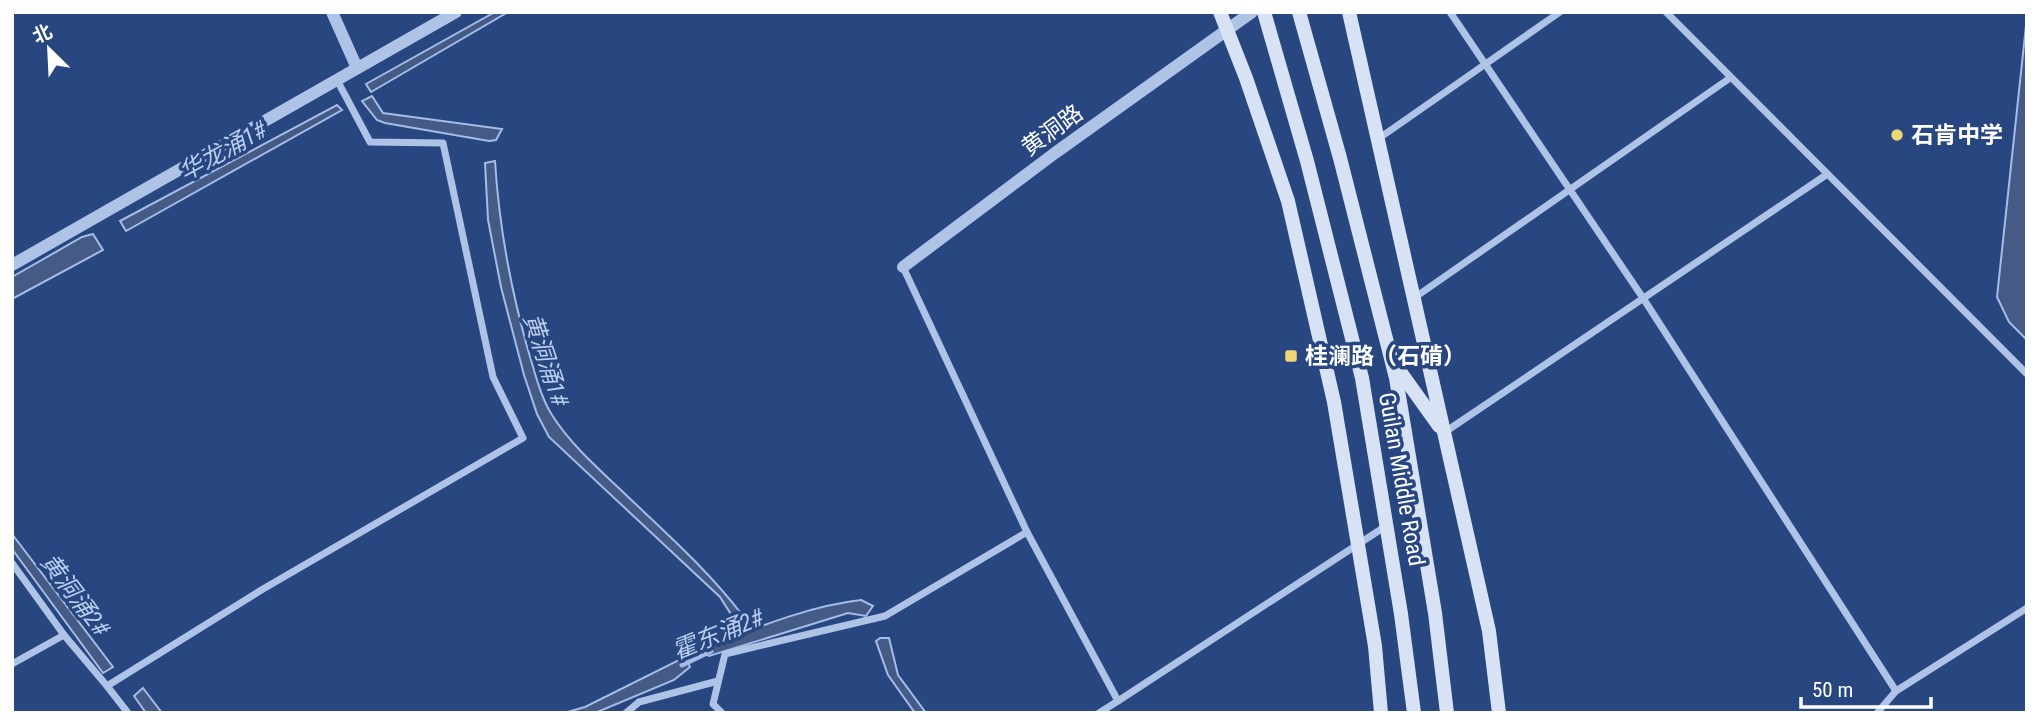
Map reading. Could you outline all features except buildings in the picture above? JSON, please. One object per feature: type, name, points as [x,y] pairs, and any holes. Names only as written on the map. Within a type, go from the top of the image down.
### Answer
[{"type":"main road","points":[[1220,12],[1288,201],[1334,401],[1375,646],[1381,713]]},
{"type":"main road","name":"Guilan Middle Road","points":[[1264,12],[1307,161],[1362,378],[1401,614],[1414,713]]},
{"type":"main road","name":"Guilan Middle Road","points":[[1299,12],[1340,158],[1391,359],[1435,613],[1447,713]]},
{"type":"main road","points":[[1349,12],[1489,631],[1499,713]]},
{"type":"main road","points":[[1391,359],[1444,433]]},
{"type":"street","points":[[332,12],[357,68]]},
{"type":"street","points":[[12,265],[456,12]]},
{"type":"street","name":"黄洞路","points":[[904,267],[1055,153],[1252,12]]},
{"type":"street","points":[[1450,12],[1643,298],[1896,691]]},
{"type":"street","points":[[1378,140],[1560,12]]},
{"type":"street","points":[[1666,12],[2027,374]]},
{"type":"street","points":[[1414,298],[1730,78]]},
{"type":"street","points":[[107,686],[263,589],[523,438],[493,377],[443,143],[370,142],[337,80]]},
{"type":"street","points":[[1444,433],[1826,175]]},
{"type":"street","points":[[904,267],[1027,533],[1118,701]]},
{"type":"street","points":[[1099,713],[1387,526]]},
{"type":"street","points":[[722,713],[713,704],[725,654],[885,616],[1027,533]]},
{"type":"street","points":[[12,562],[64,635],[128,713]]},
{"type":"street","points":[[1877,713],[1896,691],[2027,608]]},
{"type":"street","points":[[12,664],[64,635]]},
{"type":"street","points":[[626,713],[639,702],[718,681]]},
{"type":"water","points":[[495,12],[508,12],[371,92],[366,84]]},
{"type":"water","points":[[2027,16],[2027,340],[2009,322],[1997,297]]},
{"type":"water","points":[[372,96],[383,113],[502,129],[496,140],[489,141],[385,123],[377,120],[362,101]]},
{"type":"water","points":[[337,105],[342,110],[126,231],[120,221]]},
{"type":"water","points":[[495,161],[502,233],[516,303],[538,384],[548,408],[577,447],[701,567],[743,616],[734,619],[720,597],[549,437],[537,414],[524,375],[501,287],[488,220],[485,163]]},
{"type":"water","points":[[93,234],[103,250],[12,299],[12,277],[82,237]]},
{"type":"water","points":[[12,534],[113,667],[103,673],[12,549]]},
{"type":"water","points":[[861,600],[873,606],[866,616],[848,613],[709,656],[705,654],[707,647],[782,619],[821,607]]},
{"type":"water","points":[[889,638],[898,675],[926,713],[915,713],[888,675],[876,641]]},
{"type":"water","points":[[685,657],[690,667],[674,680],[595,713],[564,713],[585,707]]},
{"type":"water","points":[[143,688],[162,713],[146,713],[134,696]]},
{"type":"waterway","name":"霍东涌2#","points":[[682,665],[711,651]]},
{"type":"place","name":"石肯中学","points":[[1897,135]]},
{"type":"place","name":"桂澜路（石𬒔）","points":[[1291,356]]},
{"type":"water label","name":"华龙涌1#","points":[[223,151]]},
{"type":"water label","name":"黄洞涌1#","points":[[546,360]]},
{"type":"water label","name":"黄洞涌2#","points":[[75,595]]}]
